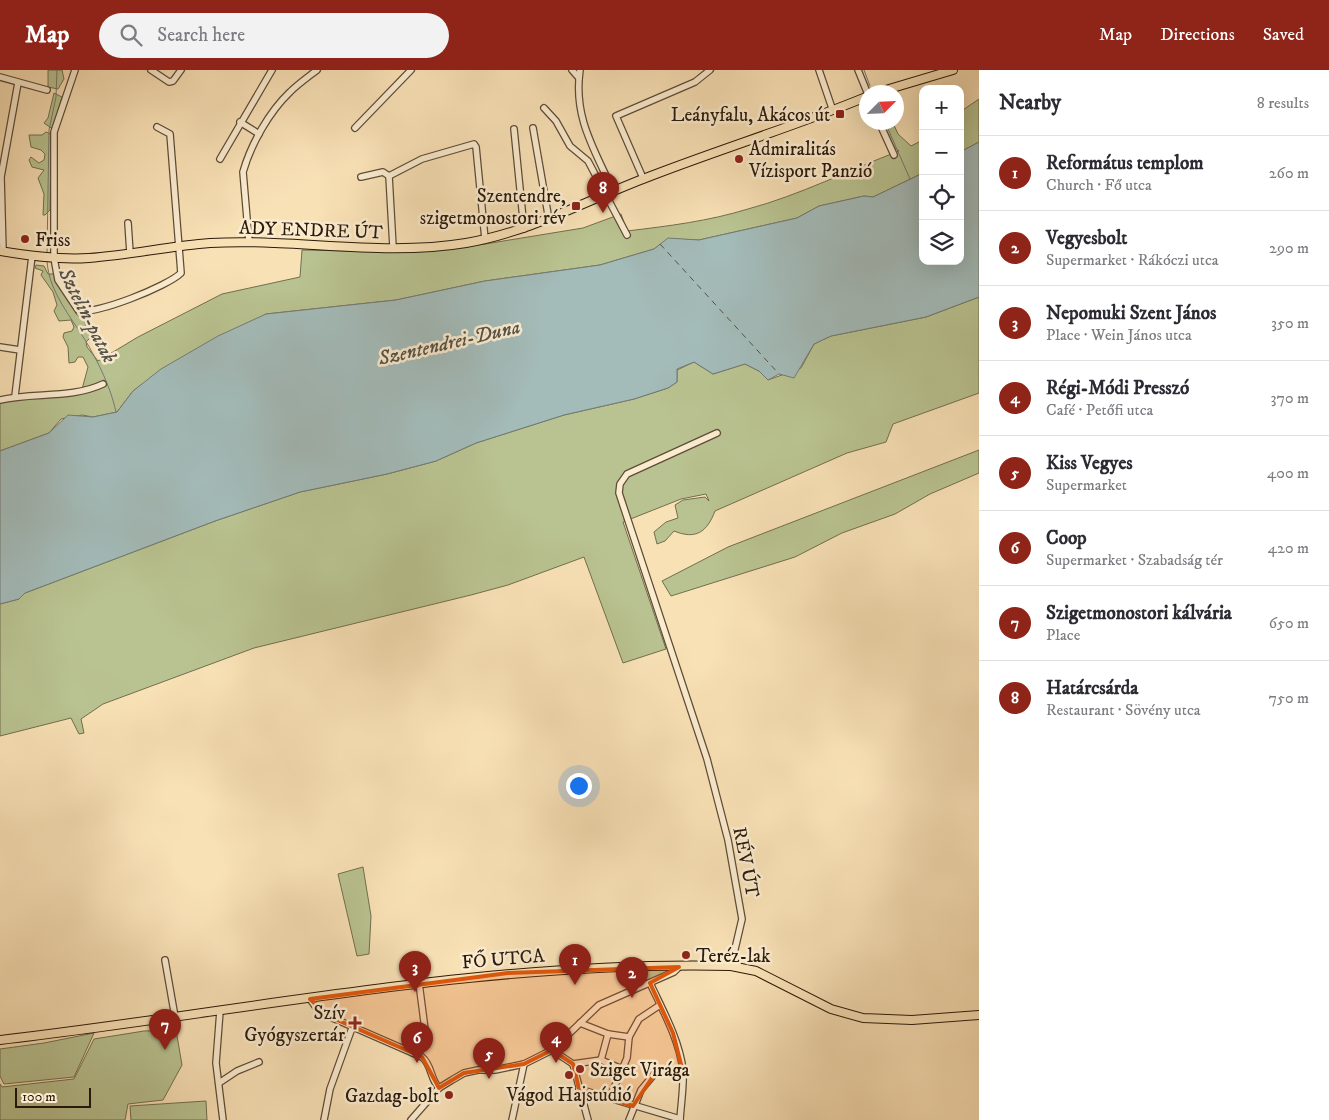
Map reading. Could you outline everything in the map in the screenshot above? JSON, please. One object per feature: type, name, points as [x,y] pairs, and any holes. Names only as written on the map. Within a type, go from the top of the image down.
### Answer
[{"type":"main road","points":[[902,85],[953,70]]},
{"type":"main road","name":"ADY ENDRE ÚT","points":[[1,251],[50,258],[90,258],[178,247],[249,242],[393,247],[444,246],[485,239],[524,229],[549,220],[643,178],[833,111],[859,100]]},
{"type":"main road","name":"FŐ UTCA","points":[[0,1040],[419,984],[563,969],[731,966],[756,971],[831,1008],[864,1018],[912,1020],[979,1015]]},
{"type":"street","points":[[75,70],[54,132],[50,258],[62,287],[78,310],[82,312],[137,296],[178,276],[181,271],[170,134],[157,127]]},
{"type":"street","points":[[151,70],[169,82],[173,81],[181,70]]},
{"type":"street","points":[[220,158],[272,70]]},
{"type":"street","points":[[249,242],[243,172],[259,134],[290,92],[317,70]]},
{"type":"street","points":[[354,128],[411,70]]},
{"type":"street","points":[[572,70],[578,78]]},
{"type":"street","points":[[580,70],[578,78],[579,102],[585,131],[627,235]]},
{"type":"street","points":[[643,178],[616,116],[688,85],[710,70]]},
{"type":"street","points":[[819,70],[833,111]]},
{"type":"street","points":[[858,70],[864,85]]},
{"type":"street","points":[[0,77],[47,90]]},
{"type":"street","points":[[1,251],[1,177],[18,83]]},
{"type":"street","points":[[544,108],[556,121],[570,146],[588,161],[610,193]]},
{"type":"street","points":[[240,122],[259,134]]},
{"type":"street","points":[[514,128],[524,229]]},
{"type":"street","points":[[532,128],[549,220]]},
{"type":"street","points":[[883,130],[894,155]]},
{"type":"street","points":[[389,176],[422,159],[474,144],[476,147],[485,239]]},
{"type":"street","points":[[361,176],[383,172],[389,176]]},
{"type":"street","points":[[389,176],[393,247]]},
{"type":"street","points":[[128,223],[130,253]]},
{"type":"street","points":[[15,396],[32,256]]},
{"type":"street","points":[[0,347],[20,350]]},
{"type":"street","points":[[0,400],[15,396],[88,391],[103,384]]},
{"type":"street","name":"RÉV ÚT","points":[[717,433],[627,474],[620,484],[619,493],[709,763],[740,902],[740,929],[731,966]]},
{"type":"street","points":[[164,960],[175,1017]]},
{"type":"street","points":[[411,1120],[439,1088],[464,1073],[524,1064],[552,1050],[599,1005],[650,983],[679,967]]},
{"type":"street","points":[[579,1089],[680,1120],[683,1072],[673,1033],[650,983]]},
{"type":"street","points":[[413,1053],[424,1045],[426,1037],[419,984]]},
{"type":"street","points":[[310,999],[317,1009],[352,1028],[413,1053],[427,1061],[436,1085],[439,1088]]},
{"type":"street","points":[[610,1097],[627,1058],[629,1037],[639,1019],[660,1005]]},
{"type":"street","points":[[220,1011],[216,1063],[224,1120]]},
{"type":"street","points":[[580,1023],[608,1034],[629,1037]]},
{"type":"street","points":[[324,1120],[330,1089],[352,1028]]},
{"type":"street","points":[[601,1060],[608,1034]]},
{"type":"street","points":[[552,1050],[573,1064],[601,1060],[622,1069]]},
{"type":"street","points":[[219,1083],[237,1071],[258,1062]]},
{"type":"street","points":[[512,1120],[524,1064]]},
{"type":"street","points":[[573,1064],[588,1120]]},
{"type":"street","points":[[629,1120],[641,1090],[656,1072],[683,1072]]},
{"type":"highlighted area","points":[[679,967],[650,983],[673,1033],[683,1072],[656,1072],[633,1106],[579,1089],[573,1064],[552,1050],[524,1064],[464,1073],[439,1088],[422,1057],[328,1016],[310,999],[508,973]]},
{"type":"green space","points":[[48,70],[62,70],[64,79],[58,89],[48,87]]},
{"type":"green space","points":[[54,93],[62,97],[54,125],[51,128],[44,123],[48,118]]},
{"type":"green space","points":[[979,99],[979,142],[964,150],[964,130],[964,109]]},
{"type":"green space","points":[[885,130],[896,130],[911,146],[919,142],[919,175],[873,197],[864,196],[819,206],[797,218],[699,240],[668,239],[654,249],[600,265],[485,281],[396,300],[266,314],[141,385],[133,391],[117,412],[93,417],[82,415],[61,419],[49,433],[0,451],[0,397],[81,393],[88,367],[83,357],[78,357],[75,362],[69,363],[68,347],[63,337],[64,333],[72,331],[74,327],[71,320],[59,321],[54,311],[57,305],[53,292],[41,275],[43,271],[35,268],[36,265],[44,266],[48,274],[61,274],[71,285],[75,285],[76,287],[71,290],[72,294],[78,298],[76,314],[84,320],[90,338],[86,342],[87,347],[98,361],[138,337],[222,294],[300,277],[302,250],[410,252],[485,244],[583,228],[621,214],[627,231],[704,220],[786,197],[899,151],[893,146]]},
{"type":"green space","points":[[46,132],[51,134],[50,210],[43,215],[44,194],[38,178],[44,170],[32,167],[29,160],[31,157],[39,163],[44,160],[45,154],[41,150],[31,147],[29,135],[42,135]]},
{"type":"green space","points":[[979,297],[979,393],[893,424],[886,442],[847,453],[715,511],[704,529],[695,534],[682,534],[674,531],[665,541],[657,544],[654,532],[666,522],[678,518],[675,505],[683,500],[705,497],[709,501],[706,494],[681,499],[623,522],[666,649],[623,663],[584,557],[508,585],[254,648],[103,704],[81,719],[84,733],[79,734],[71,718],[0,736],[0,604],[19,599],[25,593],[215,521],[300,492],[387,474],[436,461],[476,443],[564,415],[634,399],[668,388],[677,382],[677,370],[694,362],[713,374],[745,364],[759,371],[768,380],[801,368],[814,344],[831,336],[926,317]]},
{"type":"green space","points":[[979,450],[979,473],[930,494],[895,514],[842,533],[795,557],[671,596],[662,581],[728,547]]},
{"type":"green space","points":[[363,867],[371,916],[369,954],[357,956],[338,874]]},
{"type":"green space","points":[[672,970],[631,989],[630,971]]},
{"type":"green space","points":[[176,1030],[182,1065],[163,1100],[128,1104],[125,1120],[0,1120],[0,1084],[2,1087],[74,1079],[94,1039],[144,1031]]},
{"type":"green space","points":[[94,1033],[74,1077],[4,1084],[0,1076],[0,1049]]},
{"type":"green space","points":[[206,1101],[207,1120],[131,1120],[130,1106]]},
{"type":"water","name":"Szentendrei-Duna","points":[[979,142],[979,297],[926,317],[831,336],[814,344],[794,378],[779,374],[768,380],[759,371],[745,364],[713,374],[694,362],[677,369],[677,382],[668,388],[634,399],[564,415],[476,443],[436,461],[387,474],[300,492],[215,521],[25,593],[19,599],[0,604],[0,451],[49,433],[68,415],[93,417],[117,412],[133,391],[161,369],[218,336],[266,314],[396,300],[485,281],[600,265],[654,249],[668,238],[699,240],[797,218],[819,206],[864,196],[873,197],[919,175],[919,265],[964,265],[964,150]]},
{"type":"waterway","name":"Sztelin-patak","points":[[47,254],[49,130],[56,97],[57,70]]},
{"type":"waterway","points":[[864,70],[870,85]]},
{"type":"waterway","points":[[889,130],[910,179]]},
{"type":"waterway","name":"Sztelin-patak","points":[[47,260],[52,285],[97,361],[110,390],[116,412]]},
{"type":"ferry route","points":[[660,244],[779,374]]},
{"type":"place","name":"Leányfalu, Akácos út","points":[[840,114]]},
{"type":"place","name":"Admiralitás Vízisport Panzió","points":[[739,159]]},
{"type":"place","name":"Szentendre, szigetmonostori rév","points":[[576,206]]},
{"type":"place","name":"Határcsárda","points":[[603,213]]},
{"type":"place","name":"Friss","points":[[25,239]]},
{"type":"place","name":"Teréz-lak","points":[[686,955]]},
{"type":"place","name":"Református templom","points":[[575,985]]},
{"type":"place","name":"Nepomuki Szent János","points":[[415,992]]},
{"type":"place","name":"Vegyesbolt","points":[[632,998]]},
{"type":"place","name":"Szív Gyógyszertár","points":[[355,1023]]},
{"type":"place","name":"Szigetmonostori kálvária","points":[[165,1050]]},
{"type":"place","name":"Coop","points":[[417,1063]]},
{"type":"place","name":"Régi-Módi Presszó","points":[[556,1063]]},
{"type":"place","name":"Sziget Virága","points":[[580,1069]]},
{"type":"place","name":"Vágod Hajstúdió","points":[[569,1075]]},
{"type":"place","name":"Kiss Vegyes","points":[[489,1079]]},
{"type":"place","name":"Gazdag-bolt","points":[[449,1095]]}]
